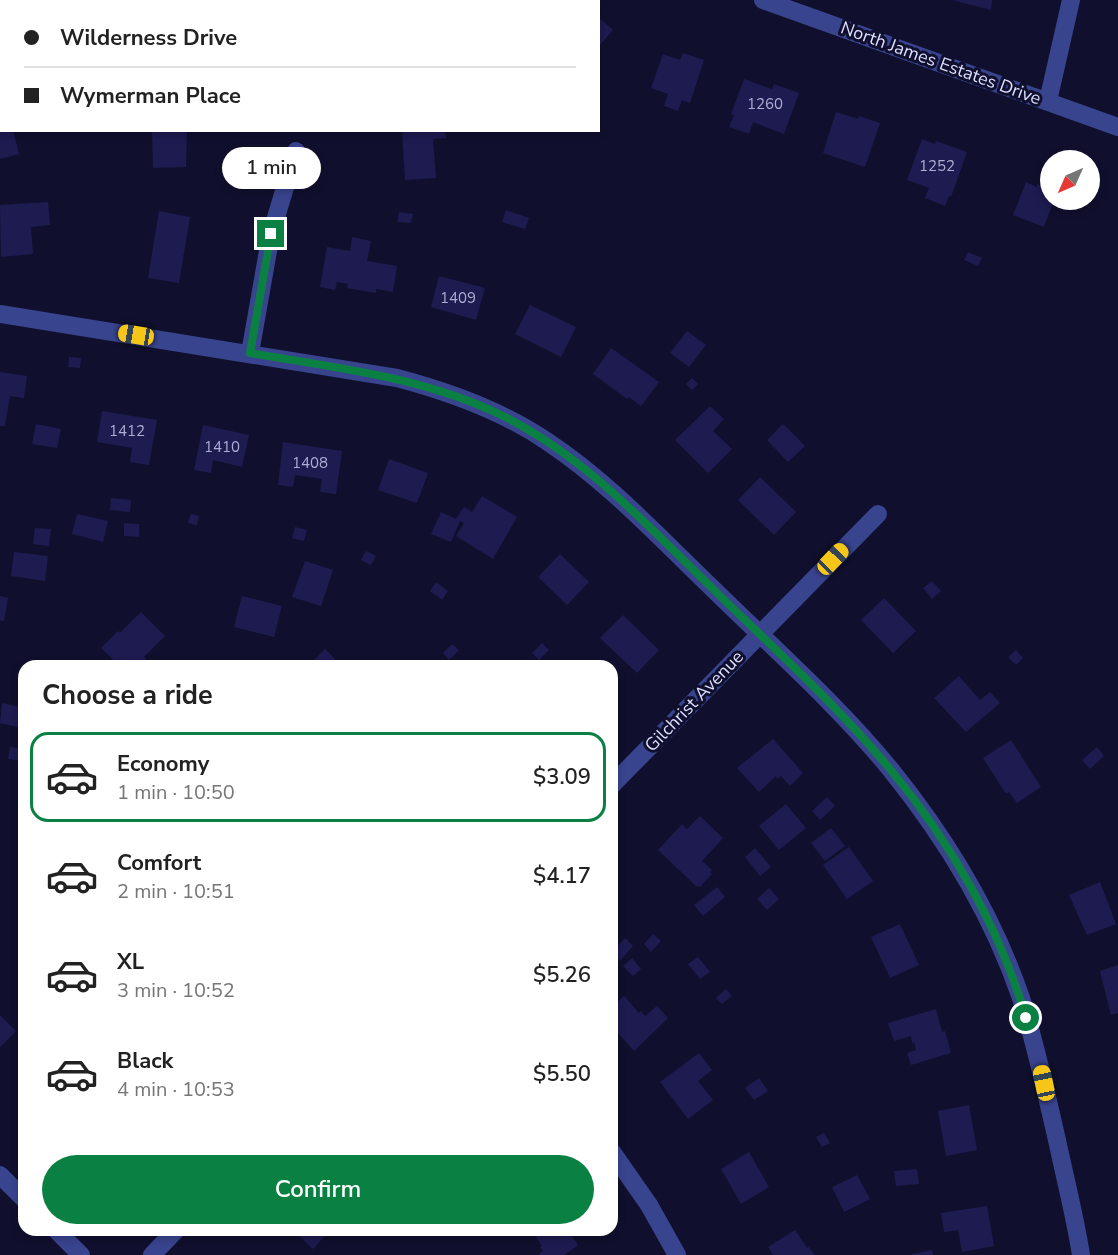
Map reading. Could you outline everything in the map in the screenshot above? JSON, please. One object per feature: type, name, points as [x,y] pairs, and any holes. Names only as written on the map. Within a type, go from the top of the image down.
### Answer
[{"type":"street","name":"North James Estates Drive","points":[[763,0],[1118,127]]},
{"type":"street","points":[[1048,101],[1071,0]]},
{"type":"street","points":[[250,353],[271,234],[296,151]]},
{"type":"street","points":[[0,314],[397,378],[459,397],[504,417],[546,440],[585,468],[832,706],[890,769],[927,818],[960,869],[995,936],[1020,996],[1039,1060],[1081,1255]]},
{"type":"street","name":"Gilchrist Avenue","points":[[618,779],[878,514]]},
{"type":"street","points":[[618,1160],[650,1205],[677,1255]]},
{"type":"street","points":[[0,1175],[18,1193]]},
{"type":"street","points":[[62,1236],[81,1255]]},
{"type":"street","points":[[152,1255],[170,1236]]},
{"type":"building","points":[[952,0],[992,0],[991,10]]},
{"type":"building","points":[[600,19],[613,30],[600,45]]},
{"type":"building","points":[[683,53],[704,60],[690,103],[682,100],[678,111],[664,106],[668,94],[651,88],[663,54],[680,60]]},
{"type":"building","points":[[744,79],[772,89],[774,84],[799,93],[784,134],[753,122],[749,134],[729,127],[734,115],[731,114]]},
{"type":"building","points":[[836,112],[880,123],[865,167],[823,153]]},
{"type":"building","points":[[0,132],[14,132],[19,154],[0,159]]},
{"type":"building","points":[[152,132],[187,132],[186,167],[153,168]]},
{"type":"building","points":[[402,132],[445,132],[446,138],[433,139],[436,178],[405,180]]},
{"type":"building","points":[[922,139],[935,144],[936,141],[967,152],[951,197],[949,196],[945,206],[925,198],[929,188],[907,180]]},
{"type":"building","points":[[1026,182],[1037,187],[1037,184],[1040,185],[1040,210],[1050,210],[1044,227],[1013,215]]},
{"type":"building","points":[[48,202],[50,225],[31,227],[33,254],[1,257],[0,205]]},
{"type":"building","points":[[506,210],[529,218],[525,229],[502,222]]},
{"type":"building","points":[[159,211],[190,217],[179,283],[148,278]]},
{"type":"building","points":[[399,212],[413,214],[411,223],[397,222]]},
{"type":"building","points":[[352,237],[371,241],[367,261],[397,266],[393,292],[376,289],[376,293],[347,288],[348,284],[337,282],[335,290],[320,287],[327,247],[350,251]]},
{"type":"building","points":[[968,252],[982,258],[978,266],[964,260]]},
{"type":"building","points":[[439,276],[485,288],[476,320],[431,307]]},
{"type":"building","points":[[530,305],[576,327],[561,357],[515,334]]},
{"type":"building","points":[[687,331],[706,345],[689,367],[670,353]]},
{"type":"building","points":[[611,348],[659,382],[641,406],[629,397],[627,399],[593,374]]},
{"type":"building","points":[[69,357],[81,358],[80,368],[68,367]]},
{"type":"building","points":[[0,372],[27,376],[24,398],[10,396],[5,426],[0,426]]},
{"type":"building","points":[[692,378],[698,384],[692,390],[686,384]]},
{"type":"building","points":[[710,406],[724,419],[713,431],[732,449],[708,473],[675,440]]},
{"type":"building","points":[[102,411],[157,420],[149,465],[130,462],[132,448],[97,442]]},
{"type":"building","points":[[36,424],[61,429],[57,448],[32,444]]},
{"type":"building","points":[[783,424],[805,446],[788,462],[767,440]]},
{"type":"building","points":[[203,425],[249,435],[242,467],[213,460],[211,473],[194,470]]},
{"type":"building","points":[[283,442],[342,451],[336,494],[320,492],[322,479],[295,475],[293,487],[278,485]]},
{"type":"building","points":[[389,459],[428,473],[417,503],[378,490]]},
{"type":"building","points":[[760,477],[796,512],[774,535],[738,500]]},
{"type":"building","points":[[482,496],[517,517],[493,559],[456,536],[464,523],[460,521],[451,542],[431,534],[441,512],[456,519],[464,507],[472,512]]},
{"type":"building","points":[[111,498],[131,500],[130,512],[110,510]]},
{"type":"building","points":[[77,514],[108,521],[103,542],[72,534]]},
{"type":"building","points":[[191,514],[199,516],[197,525],[188,523]]},
{"type":"building","points":[[124,523],[139,524],[139,537],[124,536]]},
{"type":"building","points":[[295,527],[307,530],[304,541],[292,538]]},
{"type":"building","points":[[35,528],[51,529],[49,546],[33,544]]},
{"type":"building","points":[[366,551],[376,556],[371,565],[361,560]]},
{"type":"building","points":[[14,552],[48,556],[45,581],[11,576]]},
{"type":"building","points":[[560,554],[589,582],[567,605],[538,577]]},
{"type":"building","points":[[305,561],[333,570],[321,606],[292,597]]},
{"type":"building","points":[[932,581],[941,591],[932,599],[923,588]]},
{"type":"building","points":[[436,582],[448,591],[442,600],[430,591]]},
{"type":"building","points":[[0,596],[8,598],[4,621],[0,620]]},
{"type":"building","points":[[242,596],[282,606],[274,637],[234,627]]},
{"type":"building","points":[[884,598],[916,631],[893,653],[861,620]]},
{"type":"building","points":[[141,612],[165,636],[144,657],[145,660],[114,660],[101,648],[118,631],[120,633]]},
{"type":"building","points":[[623,615],[659,650],[637,673],[600,638]]},
{"type":"building","points":[[542,643],[549,650],[539,660],[532,653]]},
{"type":"building","points":[[452,644],[459,650],[449,660],[443,653]]},
{"type":"building","points":[[325,649],[336,660],[314,660]]},
{"type":"building","points":[[1016,650],[1023,658],[1016,665],[1008,657]]},
{"type":"building","points":[[959,676],[980,700],[990,692],[1000,703],[966,732],[934,698]]},
{"type":"building","points":[[2,703],[18,707],[18,727],[0,723]]},
{"type":"building","points":[[773,739],[803,773],[790,786],[781,776],[777,779],[776,776],[759,792],[737,768]]},
{"type":"building","points":[[1011,740],[1041,787],[1017,803],[1009,792],[1006,794],[983,758]]},
{"type":"building","points":[[10,747],[18,748],[18,760],[8,759]]},
{"type":"building","points":[[1097,747],[1104,756],[1090,769],[1082,760]]},
{"type":"building","points":[[827,797],[835,806],[820,820],[812,811]]},
{"type":"building","points":[[786,804],[806,828],[779,850],[759,826]]},
{"type":"building","points":[[700,816],[723,838],[702,861],[712,870],[710,872],[712,874],[700,887],[697,887],[658,850],[682,824],[687,829]]},
{"type":"building","points":[[831,828],[845,846],[825,861],[811,843]]},
{"type":"building","points":[[849,847],[873,881],[847,899],[823,865]]},
{"type":"building","points":[[755,848],[771,867],[760,876],[745,857]]},
{"type":"building","points":[[1100,882],[1116,924],[1087,935],[1069,895]]},
{"type":"building","points":[[717,887],[725,897],[703,916],[694,905]]},
{"type":"building","points":[[769,888],[779,899],[767,910],[757,899]]},
{"type":"building","points":[[900,924],[919,965],[890,978],[871,937]]},
{"type":"building","points":[[653,934],[661,941],[651,952],[644,944]]},
{"type":"building","points":[[625,938],[633,946],[620,961],[618,959],[618,946]]},
{"type":"building","points":[[698,957],[710,972],[700,979],[688,964]]},
{"type":"building","points":[[632,958],[641,969],[633,976],[623,966]]},
{"type":"building","points":[[1118,965],[1118,1013],[1111,1015],[1100,971]]},
{"type":"building","points":[[726,989],[732,996],[722,1004],[716,998]]},
{"type":"building","points":[[624,996],[639,1013],[641,1011],[645,1016],[657,1006],[668,1018],[634,1051],[618,1035],[618,1002]]},
{"type":"building","points":[[936,1009],[951,1053],[911,1065],[907,1053],[916,1050],[911,1036],[894,1041],[888,1023]]},
{"type":"building","points":[[0,1015],[16,1031],[0,1047]]},
{"type":"building","points":[[699,1053],[712,1070],[698,1081],[713,1100],[688,1119],[660,1082]]},
{"type":"building","points":[[759,1078],[768,1091],[754,1100],[745,1088]]},
{"type":"building","points":[[969,1105],[977,1150],[946,1156],[938,1111]]},
{"type":"building","points":[[824,1133],[830,1143],[822,1147],[816,1137]]},
{"type":"building","points":[[749,1152],[769,1187],[741,1204],[721,1169]]},
{"type":"building","points":[[917,1169],[919,1184],[896,1186],[894,1171]]},
{"type":"building","points":[[857,1175],[870,1199],[844,1212],[832,1187]]},
{"type":"building","points":[[987,1206],[994,1246],[962,1252],[958,1230],[944,1232],[941,1213]]},
{"type":"building","points":[[795,1230],[807,1248],[809,1247],[815,1255],[773,1255],[768,1247]]},
{"type":"building","points":[[299,1236],[324,1236],[313,1249]]},
{"type":"building","points":[[535,1236],[572,1236],[578,1245],[564,1255],[538,1255],[543,1251],[540,1247],[542,1246]]},
{"type":"building","points":[[932,1250],[933,1255],[912,1255],[912,1254]]},
{"type":"route","points":[[271,234],[250,353],[397,378],[430,387],[504,417],[546,440],[585,468],[817,691],[890,769],[927,818],[960,869],[995,936],[1020,996],[1026,1018]]}]
